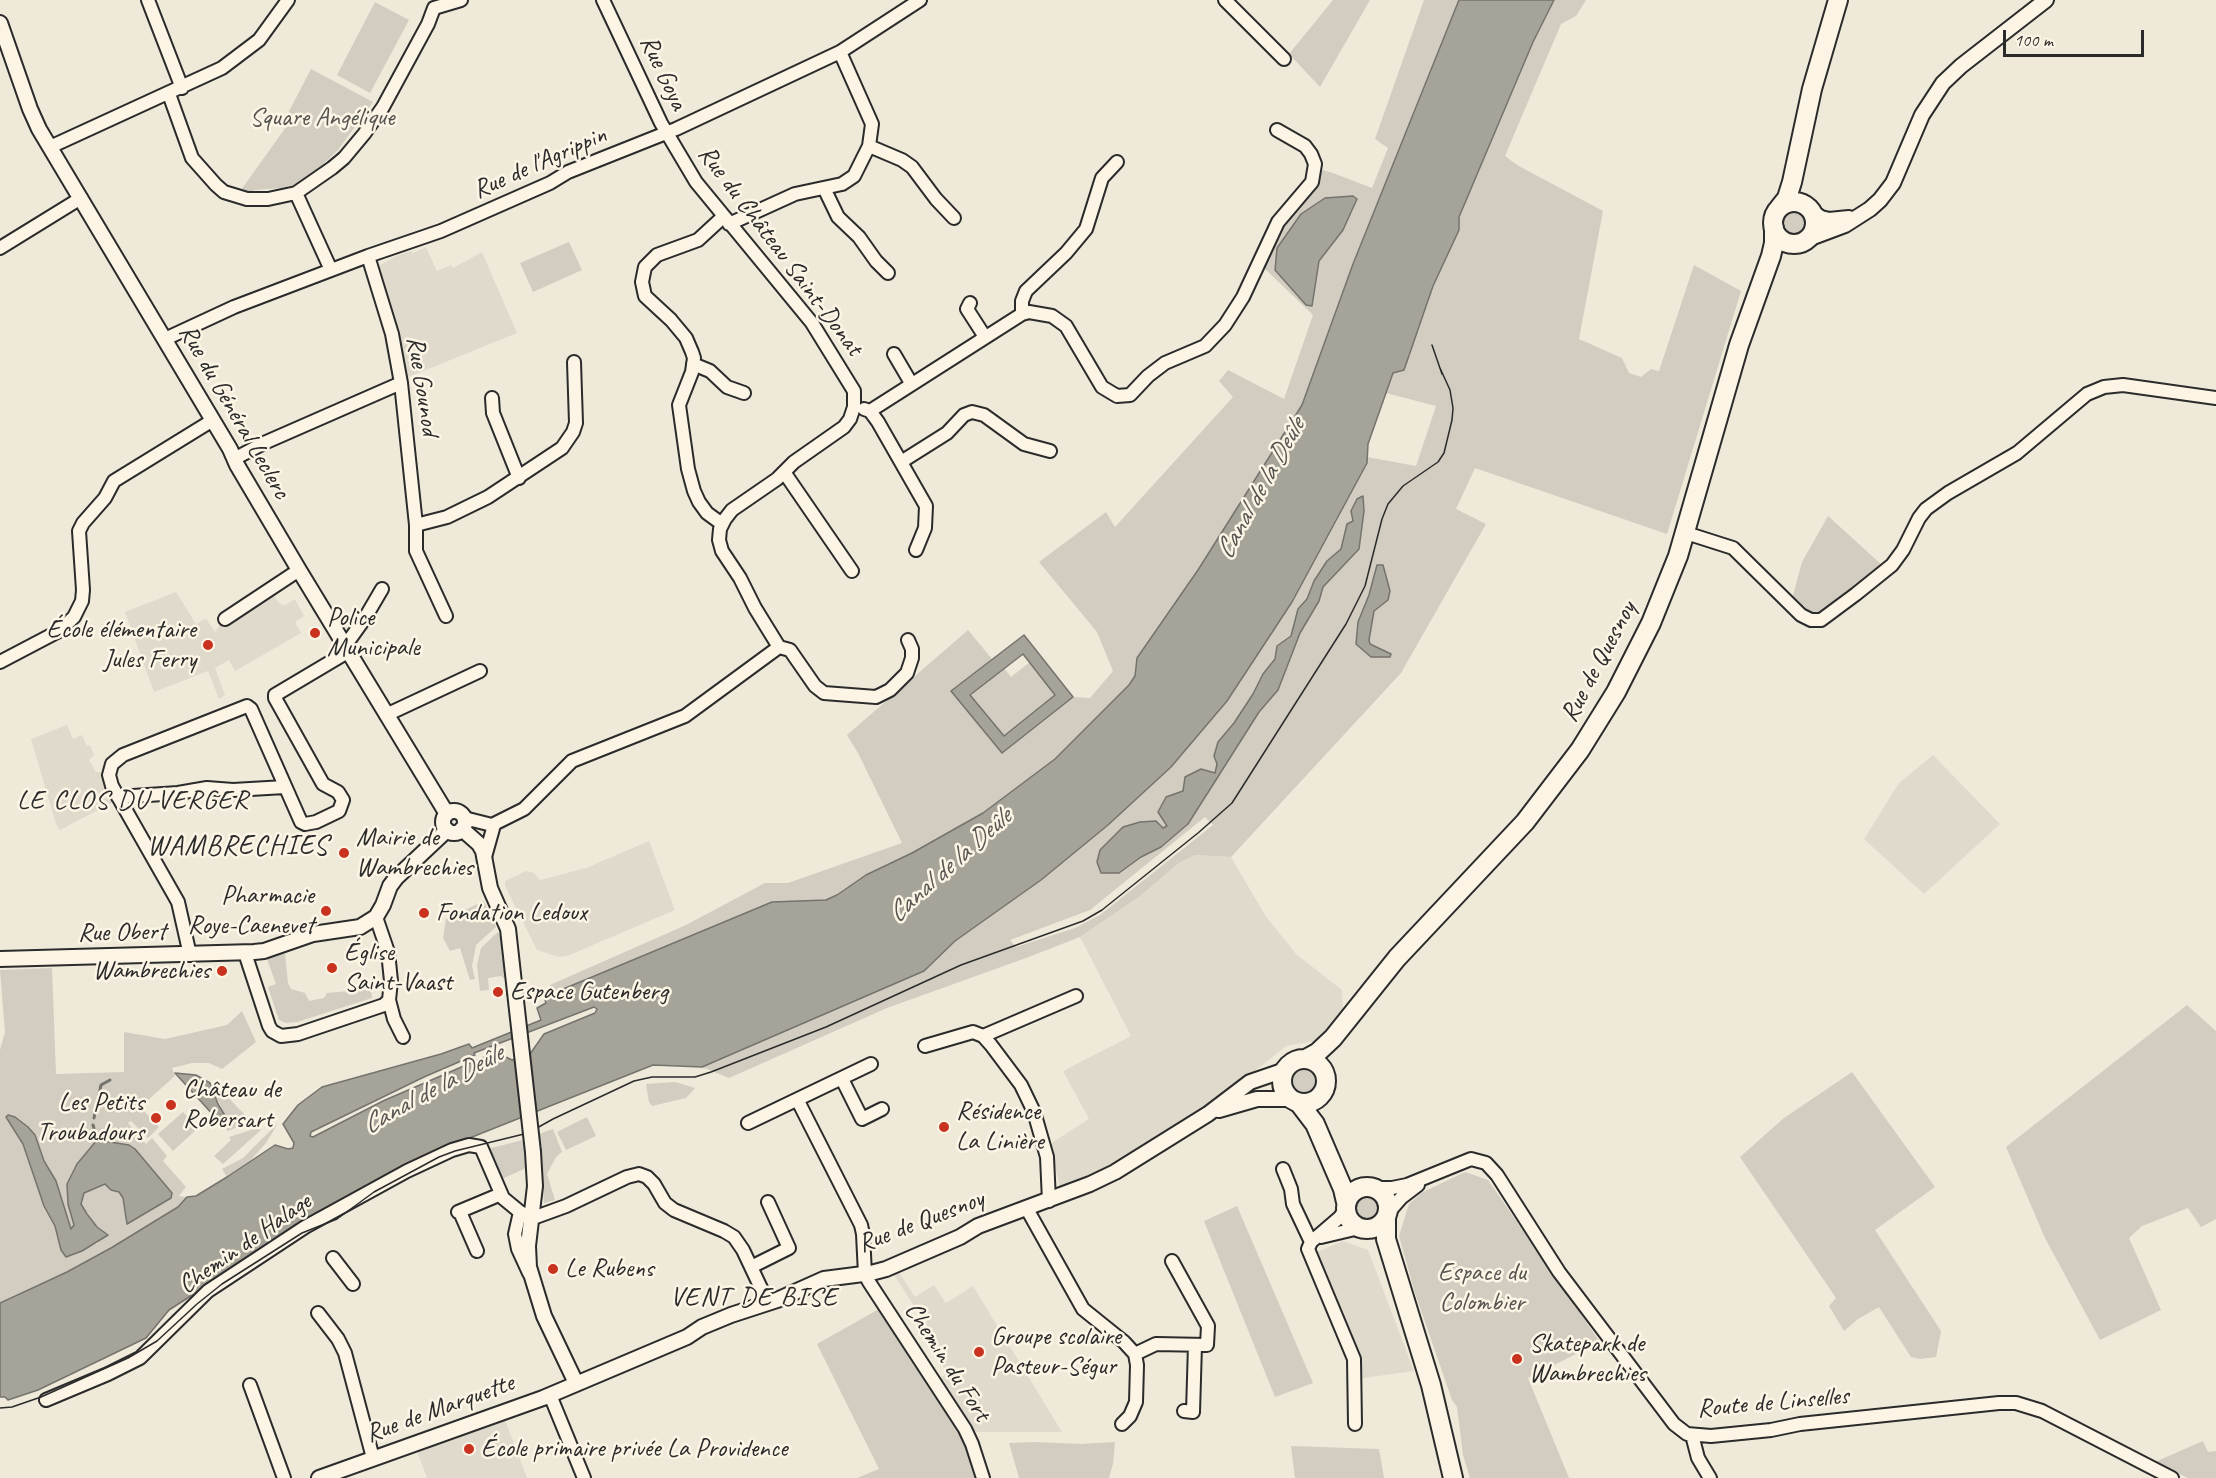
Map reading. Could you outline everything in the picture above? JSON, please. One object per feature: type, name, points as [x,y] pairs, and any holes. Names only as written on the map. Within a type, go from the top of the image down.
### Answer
[{"type":"main road","points":[[1800,154],[1800,182],[1814,226],[1811,234],[1802,242],[1785,242],[1774,228],[1774,216],[1788,194],[1800,154],[1812,89],[1838,0]]},
{"type":"main road","points":[[1779,208],[1795,202],[1810,210]]},
{"type":"main road","name":"Rue de Quesnoy","points":[[1306,1059],[1328,1043],[1397,958],[1525,822],[1580,750],[1616,692],[1659,606],[1686,533],[1739,345],[1773,249],[1774,228]]},
{"type":"main road","name":"Rue de Quesnoy","points":[[1752,308],[1776,265],[1788,250],[1802,242]]},
{"type":"main road","name":"Rue de Quesnoy","points":[[1324,1083],[1332,1053],[1381,979]]},
{"type":"main road","points":[[1409,1318],[1379,1249],[1361,1229],[1350,1221],[1343,1189],[1315,1124],[1283,1087],[1282,1077],[1294,1061],[1306,1059],[1318,1064],[1324,1083],[1322,1115],[1334,1149],[1349,1176],[1386,1199],[1386,1239],[1431,1385],[1453,1478]]},
{"type":"main road","points":[[1295,1101],[1313,1101],[1324,1083]]},
{"type":"main road","points":[[1346,1205],[1353,1192],[1370,1188]]},
{"type":"main road","points":[[1361,1229],[1375,1228],[1387,1216]]},
{"type":"main road","points":[[1431,1385],[1442,1407],[1461,1478]]},
{"type":"street","points":[[148,0],[182,88]]},
{"type":"street","points":[[50,147],[222,68],[244,53],[268,29],[288,0]]},
{"type":"street","points":[[169,94],[192,158],[224,192],[247,199],[262,200],[296,193],[344,158],[364,134],[393,89],[434,4],[461,0]]},
{"type":"street","name":"Rue Goya","points":[[603,0],[667,133]]},
{"type":"street","name":"Rue de l'Agrippin","points":[[165,339],[228,309],[441,231],[550,183],[568,172],[667,133],[840,52],[901,6],[920,0]]},
{"type":"street","points":[[1225,0],[1284,59]]},
{"type":"street","points":[[1802,242],[1845,225],[1865,213],[1888,191],[1923,115],[1943,83],[1966,62],[2046,0]]},
{"type":"street","name":"Rue du Général Leclerc","points":[[0,23],[30,109],[50,147],[213,420],[299,570],[447,814]]},
{"type":"street","points":[[722,524],[707,513],[699,502],[688,469],[679,405],[693,364],[692,352],[686,338],[671,320],[645,296],[643,274],[645,267],[657,255],[698,240],[726,220],[795,194],[834,187],[849,180],[858,169],[872,134],[870,115],[840,52]]},
{"type":"street","points":[[870,411],[1022,314],[1041,312],[1061,322],[1069,331],[1102,387],[1117,396],[1130,395],[1148,376],[1165,363],[1205,346],[1225,325],[1243,297],[1278,222],[1312,182],[1315,164],[1311,154],[1305,146],[1277,130]]},
{"type":"street","name":"Rue du Château Saint-Donat","points":[[667,133],[696,182],[822,338],[852,387],[854,407]]},
{"type":"street","points":[[869,146],[902,160],[912,167],[936,199],[954,218]]},
{"type":"street","points":[[1022,314],[1022,301],[1026,291],[1066,253],[1086,229],[1102,178],[1117,162]]},
{"type":"street","points":[[824,188],[838,217],[888,273]]},
{"type":"street","points":[[296,193],[331,270]]},
{"type":"street","points":[[0,248],[81,198]]},
{"type":"street","points":[[1810,210],[1821,218],[1836,221],[1865,213]]},
{"type":"street","name":"Rue Gounod","points":[[368,256],[392,334],[402,383],[417,556],[446,616]]},
{"type":"street","points":[[970,303],[968,309],[985,337]]},
{"type":"street","points":[[894,354],[911,383]]},
{"type":"street","points":[[416,525],[454,514],[497,492],[558,452],[573,432],[576,423],[574,362]]},
{"type":"street","points":[[693,364],[710,371],[727,387],[744,393]]},
{"type":"street","points":[[234,459],[264,443],[402,383]]},
{"type":"street","points":[[1686,533],[1732,548],[1802,615],[1811,620],[1821,620],[1892,565],[1904,550],[1926,509],[1948,493],[2017,453],[2087,394],[2104,387],[2123,385],[2216,398]]},
{"type":"street","points":[[492,398],[493,413],[519,478]]},
{"type":"street","points":[[908,640],[912,649],[912,658],[907,673],[890,690],[876,697],[824,693],[815,686],[790,650],[779,647],[722,551],[720,540],[722,524],[732,510],[777,480],[794,462],[844,427],[854,407],[870,411],[926,506],[925,528],[916,550]]},
{"type":"street","points":[[901,462],[947,433],[964,415],[972,412],[984,415],[1024,444],[1050,451]]},
{"type":"street","points":[[0,662],[58,631],[74,617],[82,601],[83,590],[79,531],[83,523],[105,498],[114,481],[213,420]]},
{"type":"street","points":[[784,472],[852,571]]},
{"type":"street","points":[[225,619],[299,570]]},
{"type":"street","points":[[190,956],[178,902],[118,797],[109,775],[112,764],[117,759],[247,706],[251,710],[301,822],[305,824],[316,822],[339,811],[343,805],[338,792],[323,784],[274,699],[275,695],[347,649],[382,590]]},
{"type":"street","points":[[447,830],[455,832],[463,824],[494,825],[528,806],[558,772],[572,761],[685,716],[779,647]]},
{"type":"street","points":[[386,715],[480,670]]},
{"type":"street","points":[[118,797],[178,793],[207,788],[233,790],[285,787]]},
{"type":"street","points":[[447,830],[443,821],[447,814],[456,811],[479,844],[490,888],[508,929],[536,1186],[526,1215],[531,1277],[544,1316],[576,1383]]},
{"type":"street","points":[[484,858],[494,825]]},
{"type":"street","points":[[403,1037],[386,1002],[391,989],[390,964],[384,936],[376,917],[390,886],[447,830]]},
{"type":"street","name":"Rue Obert","points":[[0,959],[190,956],[264,951],[313,934],[360,927],[376,917]]},
{"type":"street","points":[[245,953],[269,1026],[272,1031],[281,1036],[298,1034],[386,1002]]},
{"type":"street","points":[[983,1036],[1076,996]]},
{"type":"street","points":[[925,1046],[965,1033],[973,1032],[983,1036],[1021,1085],[1034,1112],[1046,1150],[1049,1201]]},
{"type":"street","points":[[748,1124],[871,1064]]},
{"type":"street","name":"Rue de Quesnoy","points":[[576,1383],[687,1337],[702,1327],[731,1315],[768,1303],[828,1278],[886,1269],[960,1237],[978,1226],[1100,1180],[1208,1114],[1250,1082],[1285,1070]]},
{"type":"street","points":[[842,1079],[862,1119],[882,1109]]},
{"type":"street","name":"Rue de Quesnoy","points":[[1208,1114],[1257,1099],[1295,1101]]},
{"type":"street","points":[[798,1101],[861,1225],[864,1234],[865,1274]]},
{"type":"street","name":"Chemin de Halage","points":[[46,1400],[140,1358],[208,1291],[312,1222],[406,1171],[452,1150],[469,1145],[481,1147],[501,1194]]},
{"type":"street","name":"Route de Linselles","points":[[1370,1188],[1400,1187],[1471,1159],[1482,1160],[1491,1167],[1559,1272],[1674,1424],[1692,1435],[1711,1436],[1772,1430],[1800,1424],[2016,1403],[2042,1411],[2172,1478]]},
{"type":"street","points":[[1283,1169],[1291,1188],[1293,1204],[1314,1240]]},
{"type":"street","points":[[477,1251],[459,1212],[501,1194],[506,1202],[526,1215],[566,1206],[625,1178],[642,1175],[652,1180],[665,1203],[674,1210],[734,1237],[768,1303]]},
{"type":"street","name":"Route de Linselles","points":[[1387,1216],[1401,1198],[1431,1176]]},
{"type":"street","points":[[751,1267],[789,1248],[768,1202]]},
{"type":"street","points":[[1346,1205],[1340,1217],[1308,1247],[1310,1257],[1354,1359],[1355,1424]]},
{"type":"street","points":[[1027,1209],[1083,1309],[1124,1342],[1135,1354],[1137,1402],[1130,1416],[1122,1424]]},
{"type":"street","points":[[1314,1240],[1361,1229]]},
{"type":"street","points":[[333,1258],[353,1284]]},
{"type":"street","points":[[1135,1354],[1156,1344],[1207,1345],[1208,1326],[1172,1261]]},
{"type":"street","name":"Chemin du Fort","points":[[865,1274],[868,1282],[965,1429],[983,1478]]},
{"type":"street","points":[[318,1313],[345,1353],[374,1458]]},
{"type":"street","points":[[1184,1411],[1194,1412],[1195,1345]]},
{"type":"street","name":"Rue de Marquette","points":[[319,1478],[550,1395],[576,1383]]},
{"type":"street","points":[[250,1385],[284,1478]]},
{"type":"street","points":[[550,1395],[584,1478]]},
{"type":"street","points":[[1692,1435],[1698,1458],[1710,1478]]},
{"type":"shaded area","points":[[426,247],[437,271],[451,265],[453,268],[482,252],[517,333],[406,378],[377,267],[396,256],[411,251],[413,253]]},
{"type":"shaded area","name":"École élémentaire Jules Ferry","points":[[269,590],[280,604],[285,605],[295,599],[304,616],[295,622],[301,633],[235,671],[229,660],[215,668],[225,695],[219,699],[208,671],[154,692],[125,612],[176,592],[196,624],[206,618],[215,632],[223,620]]},
{"type":"shaded area","points":[[67,725],[73,739],[82,735],[87,746],[90,745],[94,755],[89,760],[96,772],[100,772],[115,801],[60,830],[56,824],[31,739]]},
{"type":"shaded area","points":[[1933,755],[2000,824],[1924,894],[1864,839],[1899,783]]},
{"type":"shaded area","points":[[649,841],[675,910],[567,956],[558,957],[537,950],[505,886],[505,881],[526,871],[534,873],[540,880],[586,868]]},
{"type":"shaded area","points":[[1195,855],[1231,857],[1265,915],[1296,954],[1342,990],[1343,1011],[1316,1041],[1286,1046],[1207,1110],[1100,1171],[1060,1189],[1050,1144],[1089,1119],[1063,1071],[1131,1036],[1080,937],[1139,897],[1179,863]]},
{"type":"shaded area","points":[[1343,1241],[1368,1250],[1414,1371],[1349,1380],[1348,1355],[1305,1257]]},
{"type":"shaded area","name":"Groupe scolaire Pasteur-Ségur","points":[[898,1271],[915,1297],[934,1285],[946,1303],[973,1286],[1062,1432],[973,1432],[939,1379],[947,1373],[939,1359],[945,1354],[893,1273]]},
{"type":"shaded area","name":"École primaire privée La Providence","points":[[505,1420],[527,1478],[427,1478],[417,1451]]},
{"type":"green space","points":[[1333,0],[1370,0],[1320,87],[1289,54]]},
{"type":"green space","points":[[1424,0],[1459,0],[1353,264],[1302,405],[1198,570],[1137,658],[1135,676],[1129,685],[1055,759],[983,813],[912,853],[866,875],[842,892],[826,900],[772,902],[553,993],[550,985],[686,925],[765,883],[788,883],[902,843],[847,735],[968,630],[992,659],[951,691],[1002,753],[1073,697],[1090,698],[1113,671],[1097,632],[1039,562],[1106,512],[1115,527],[1233,397],[1219,381],[1228,370],[1284,399],[1313,315],[1264,268],[1274,240],[1319,169],[1372,188],[1388,148],[1375,139]],"holes":[[[1301,214],[1343,230],[1319,261],[1277,248]]]},
{"type":"green space","points":[[1554,0],[1586,0],[1576,16],[1561,24],[1505,156],[1517,165],[1603,211],[1579,339],[1622,358],[1629,373],[1641,377],[1651,369],[1659,371],[1694,265],[1741,291],[1667,534],[1475,468],[1456,509],[1486,524],[1401,673],[1231,857],[1195,855],[1179,863],[1139,897],[1080,937],[887,1008],[729,1078],[702,1067],[924,971],[955,941],[1042,879],[1108,825],[1171,767],[1227,701],[1292,602],[1367,463],[1367,457],[1416,466],[1436,406],[1386,393],[1393,373],[1404,370],[1433,286],[1459,230],[1459,217],[1533,42]],"holes":[[[1205,817],[1213,825],[1100,915],[1075,928],[1016,947],[1010,940],[1090,910]]]},
{"type":"green space","points":[[375,2],[409,20],[370,93],[337,75]]},
{"type":"green space","name":"Square Angélique","points":[[311,69],[373,102],[338,150],[312,175],[297,184],[281,188],[254,190],[250,194],[241,190],[286,127],[286,117]]},
{"type":"green space","points":[[1794,211],[1803,214],[1806,223],[1803,232],[1794,235],[1785,232],[1782,223],[1785,214]]},
{"type":"green space","points":[[569,242],[582,270],[533,292],[520,263]]},
{"type":"green space","points":[[1828,516],[1882,565],[1823,614],[1810,614],[1792,599],[1802,562]]},
{"type":"green space","points":[[1030,662],[1055,695],[1004,736],[970,695],[1004,668],[1011,677]]},
{"type":"green space","points":[[484,901],[496,927],[476,945],[472,966],[475,979],[470,980],[460,948],[450,951],[443,938],[446,919]]},
{"type":"green space","points":[[498,932],[502,940],[507,981],[501,976],[488,978],[489,990],[480,991],[477,965],[481,948]]},
{"type":"green space","points":[[285,953],[288,983],[291,989],[305,993],[309,1001],[324,998],[327,993],[371,989],[372,998],[297,1022],[286,1023],[279,1020],[268,987],[276,984],[267,959]]},
{"type":"green space","points":[[52,968],[56,1074],[124,1072],[124,1032],[165,1039],[227,1025],[242,1011],[256,1042],[222,1069],[209,1063],[192,1063],[172,1068],[175,1076],[140,1107],[141,1112],[143,1110],[159,1127],[148,1138],[131,1121],[128,1123],[146,1144],[152,1138],[167,1156],[163,1161],[186,1187],[179,1196],[187,1197],[178,1207],[67,1272],[0,1303],[0,1050],[5,1032],[0,970]],"holes":[[[15,1117],[35,1135],[44,1161],[56,1181],[71,1230],[74,1225],[68,1204],[67,1184],[77,1164],[100,1140],[129,1145],[135,1149],[172,1192],[171,1198],[128,1224],[123,1198],[119,1192],[111,1190],[105,1184],[84,1193],[81,1204],[97,1227],[98,1243],[66,1257],[60,1248],[55,1226],[44,1206],[23,1144],[15,1132]]]},
{"type":"green space","points":[[2187,1005],[2216,1031],[2216,1219],[2201,1227],[2188,1208],[2142,1226],[2129,1238],[2161,1310],[2100,1340],[2045,1238],[2006,1147]]},
{"type":"green space","points":[[1304,1066],[1315,1070],[1319,1081],[1315,1092],[1304,1096],[1293,1092],[1289,1081],[1293,1070]]},
{"type":"green space","points":[[1852,1072],[1935,1187],[1875,1230],[1941,1331],[1936,1357],[1920,1359],[1911,1357],[1879,1307],[1858,1319],[1844,1331],[1829,1306],[1836,1298],[1740,1157],[1784,1118]]},
{"type":"green space","points":[[675,1082],[695,1088],[686,1098],[652,1106],[649,1102],[646,1084]]},
{"type":"green space","points":[[215,1083],[252,1121],[228,1131],[225,1128],[229,1122],[211,1087]]},
{"type":"green space","points":[[183,1112],[198,1128],[173,1151],[158,1134]]},
{"type":"green space","points":[[587,1117],[596,1136],[566,1150],[557,1132]]},
{"type":"green space","points":[[278,1123],[266,1143],[250,1161],[227,1177],[222,1169],[243,1158]]},
{"type":"green space","points":[[256,1126],[261,1130],[223,1164],[214,1156],[231,1140],[229,1137],[251,1130]]},
{"type":"green space","points":[[553,1129],[562,1152],[556,1157],[547,1174],[555,1200],[544,1203],[539,1134]]},
{"type":"green space","points":[[523,1140],[528,1167],[500,1180],[487,1149]]},
{"type":"green space","name":"Espace du Colombier","points":[[1465,1172],[1488,1180],[1600,1342],[1528,1378],[1569,1478],[1470,1478],[1463,1455],[1457,1407],[1452,1400],[1415,1293],[1399,1236],[1409,1204],[1421,1193]]},
{"type":"green space","points":[[1367,1193],[1378,1197],[1382,1208],[1378,1219],[1367,1223],[1356,1219],[1352,1208],[1356,1197]]},
{"type":"green space","points":[[1237,1206],[1313,1383],[1275,1397],[1204,1221]]},
{"type":"green space","points":[[879,1309],[965,1442],[977,1478],[857,1478],[879,1469],[817,1344]]},
{"type":"green space","points":[[2203,1441],[2208,1452],[2216,1451],[2216,1478],[2188,1478],[2155,1462]]},
{"type":"green space","points":[[1115,1442],[1109,1478],[1019,1478],[1009,1443],[1081,1444]]},
{"type":"green space","points":[[1291,1446],[1379,1449],[1384,1478],[1295,1478]]},
{"type":"water","name":"Canal de la Deûle","points":[[1459,0],[1554,0],[1533,42],[1459,217],[1459,230],[1433,286],[1404,370],[1393,373],[1368,444],[1367,463],[1292,602],[1227,701],[1171,767],[1108,825],[1041,880],[955,941],[924,971],[702,1067],[653,1065],[452,1145],[333,1204],[169,1310],[146,1338],[38,1390],[8,1400],[0,1397],[0,1303],[67,1272],[111,1248],[178,1207],[187,1197],[196,1196],[275,1145],[288,1149],[293,1148],[294,1143],[283,1124],[298,1105],[322,1087],[469,1044],[472,1048],[541,1020],[537,1008],[546,1003],[544,997],[772,902],[826,900],[866,875],[912,853],[983,813],[1055,759],[1129,685],[1135,676],[1137,658],[1198,570],[1302,405],[1353,264]],"holes":[[[594,1007],[597,1009],[595,1013],[544,1034],[530,1054],[512,1060],[496,1052],[383,1101],[313,1137],[310,1136],[311,1132],[475,1055],[474,1053]]]},
{"type":"water","points":[[1353,196],[1357,199],[1343,230],[1319,261],[1312,306],[1306,305],[1275,270],[1277,248],[1301,214],[1325,198]]},
{"type":"water","points":[[1363,496],[1364,511],[1359,549],[1323,587],[1319,601],[1300,633],[1278,690],[1259,712],[1188,824],[1161,847],[1141,857],[1119,873],[1101,873],[1097,862],[1100,850],[1123,827],[1140,822],[1156,821],[1163,828],[1167,826],[1158,812],[1166,797],[1183,791],[1185,777],[1201,769],[1215,773],[1217,764],[1214,756],[1218,742],[1234,723],[1263,674],[1275,659],[1277,646],[1291,636],[1298,609],[1307,599],[1314,581],[1327,561],[1341,549],[1347,524],[1353,521],[1351,511],[1357,499]]},
{"type":"water","points":[[1377,565],[1383,565],[1390,591],[1388,600],[1374,611],[1369,640],[1370,644],[1391,654],[1390,657],[1371,657],[1356,644],[1358,622],[1369,595]]},
{"type":"water","points":[[1024,635],[1073,697],[1002,753],[951,691]],"holes":[[[1023,654],[1055,695],[1004,736],[970,695]]]},
{"type":"water","points":[[175,1073],[196,1075],[210,1083],[229,1125],[225,1128]]},
{"type":"water","points":[[8,1115],[15,1117],[35,1135],[44,1161],[56,1181],[71,1229],[74,1225],[68,1204],[67,1184],[77,1164],[97,1140],[129,1145],[135,1149],[172,1193],[171,1198],[127,1224],[123,1198],[119,1192],[111,1190],[105,1184],[84,1193],[81,1204],[97,1227],[108,1235],[82,1251],[66,1257],[61,1250],[55,1226],[44,1206],[23,1144],[6,1117]]},
{"type":"waterway","points":[[94,1118],[101,1085],[110,1080]]},
{"type":"waterway","points":[[93,1125],[97,1140]]},
{"type":"tram line","points":[[1432,345],[1442,374]]},
{"type":"tram line","points":[[0,1408],[12,1407],[41,1397],[128,1358],[157,1341],[222,1284],[302,1233],[337,1219],[374,1192],[439,1157],[528,1133],[634,1081],[652,1077],[695,1077],[711,1072],[826,1027],[961,965],[1083,921],[1102,910],[1232,803],[1346,624],[1365,586],[1388,504],[1403,486],[1438,462],[1444,453],[1453,408],[1450,390],[1440,368]]},
{"type":"place","name":"Police Municipale","points":[[315,633]]},
{"type":"place","name":"École élémentaire Jules Ferry","points":[[208,645]]},
{"type":"place","name":"Mairie de Wambrechies","points":[[344,853]]},
{"type":"place","name":"Pharmacie Roye-Caenevet","points":[[326,911]]},
{"type":"place","name":"Fondation Ledoux","points":[[424,913]]},
{"type":"place","name":"Église Saint-Vaast","points":[[332,968]]},
{"type":"place","name":"Wambrechies","points":[[222,971]]},
{"type":"place","name":"Espace Gutenberg","points":[[498,992]]},
{"type":"place","name":"Château de Robersart","points":[[171,1105]]},
{"type":"place","name":"Les Petits Troubadours","points":[[156,1118]]},
{"type":"place","name":"Résidence La Linière","points":[[944,1127]]},
{"type":"place","name":"Le Rubens","points":[[553,1269]]},
{"type":"place","name":"Groupe scolaire Pasteur-Ségur","points":[[979,1352]]},
{"type":"place","name":"Skatepark de Wambrechies","points":[[1517,1359]]},
{"type":"place","name":"École primaire privée La Providence","points":[[469,1449]]},
{"type":"district","name":"LE CLOS DU VERGER","points":[[133,801]]},
{"type":"district","name":"WAMBRECHIES","points":[[238,847]]},
{"type":"district","name":"VENT DE BISE","points":[[754,1298]]}]
